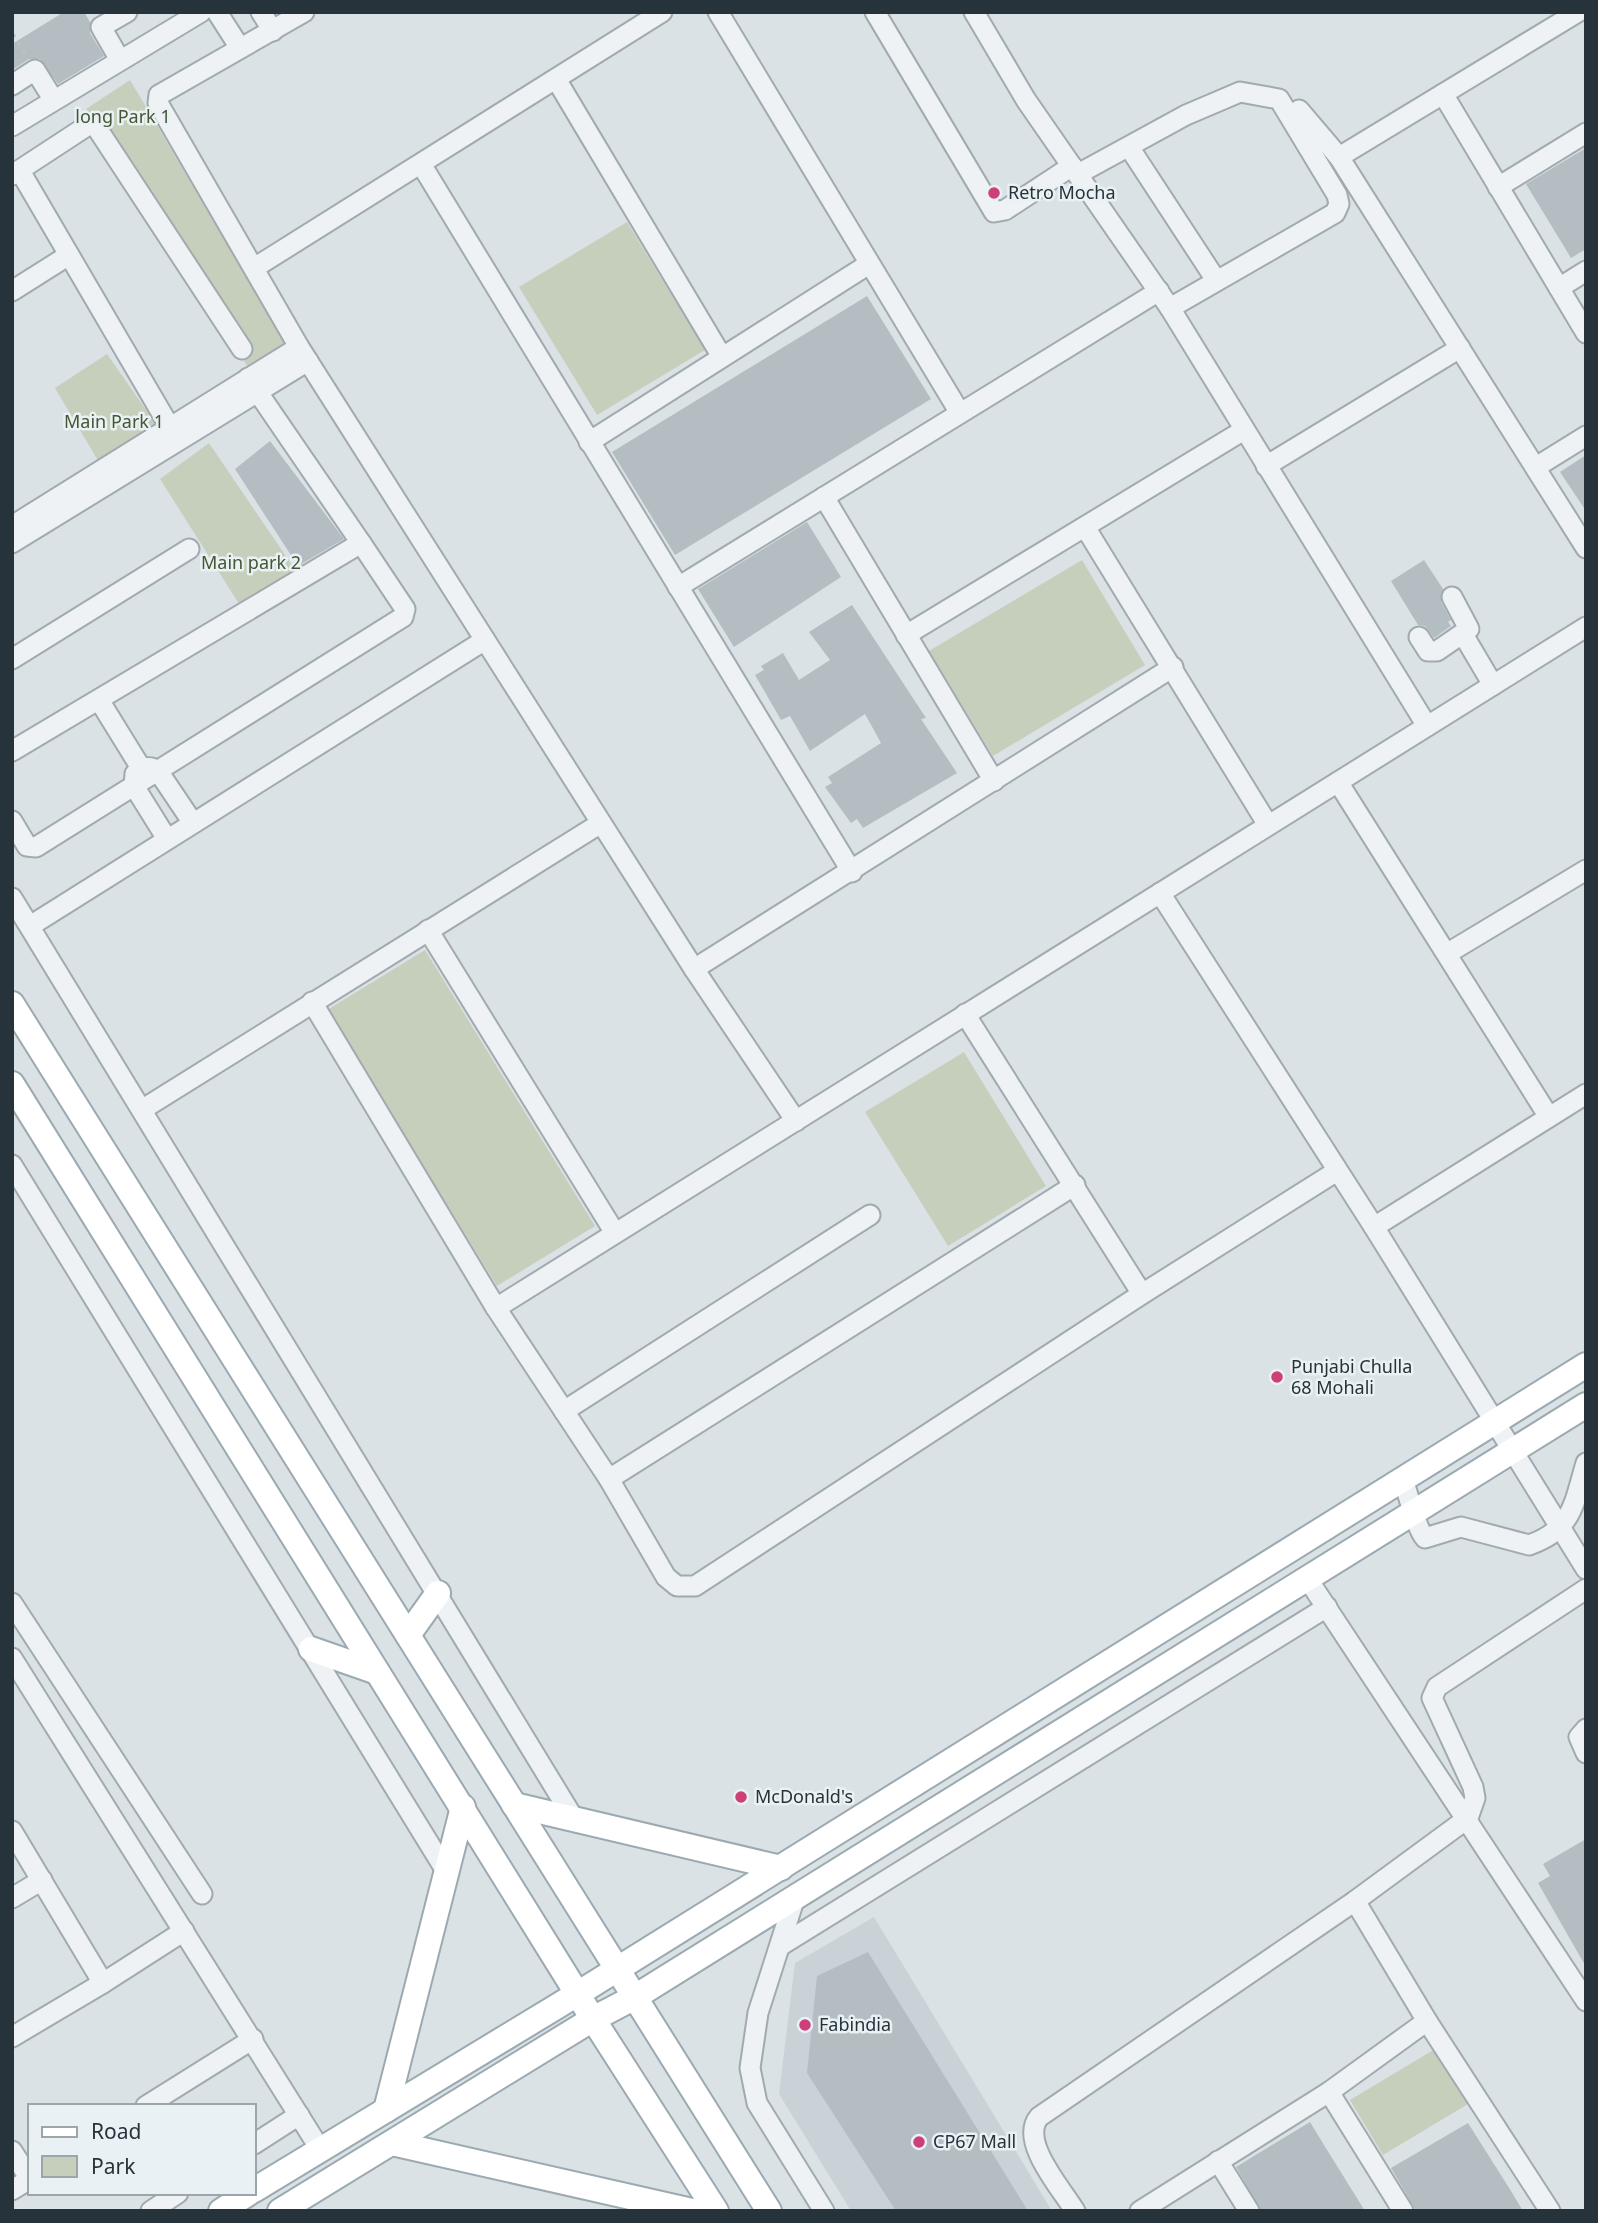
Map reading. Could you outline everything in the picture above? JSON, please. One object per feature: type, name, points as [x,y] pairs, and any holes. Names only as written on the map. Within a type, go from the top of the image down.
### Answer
[{"type":"main road","points":[[12,1004],[769,2211]]},
{"type":"main road","points":[[12,1084],[593,2019],[716,2211]]},
{"type":"main road","points":[[256,2187],[579,1993],[615,1968],[781,1868],[1586,1365]]},
{"type":"main road","points":[[280,2211],[593,2019],[635,1997],[796,1894],[1586,1405]]},
{"type":"main road","points":[[408,1635],[438,1593]]},
{"type":"main road","points":[[311,1649],[377,1672]]},
{"type":"main road","points":[[514,1805],[781,1868]]},
{"type":"main road","points":[[386,2110],[463,1807]]},
{"type":"main road","points":[[392,2143],[661,2207],[692,2211]]},
{"type":"street","points":[[120,60],[101,27],[127,12]]},
{"type":"street","points":[[12,126],[120,60],[179,18],[201,12]]},
{"type":"street","points":[[217,12],[240,48]]},
{"type":"street","points":[[261,12],[273,31]]},
{"type":"street","points":[[304,12],[156,99],[303,354],[694,969],[796,1121]]},
{"type":"street","points":[[254,268],[662,12]]},
{"type":"street","points":[[718,12],[960,413]]},
{"type":"street","points":[[678,587],[960,413],[1164,300],[1216,280],[1335,213],[1339,204],[1338,195],[1279,99],[1240,92],[1186,115],[1129,147],[1075,170],[1004,211],[994,212],[875,12]]},
{"type":"street","points":[[974,12],[1026,100],[1164,300],[1427,726]]},
{"type":"street","points":[[1339,158],[1578,12]]},
{"type":"street","points":[[12,85],[35,71],[53,99]]},
{"type":"street","points":[[556,79],[722,357]]},
{"type":"street","points":[[1443,94],[1586,333]]},
{"type":"street","points":[[1299,110],[1339,158],[1586,548]]},
{"type":"street","points":[[174,434],[69,255],[16,173],[93,122],[242,349]]},
{"type":"street","points":[[1498,187],[1586,133]]},
{"type":"street","points":[[1129,147],[1216,280]]},
{"type":"street","points":[[421,164],[852,872]]},
{"type":"street","points":[[12,291],[69,255]]},
{"type":"street","points":[[589,442],[869,264]]},
{"type":"street","points":[[1559,288],[1586,271]]},
{"type":"street","points":[[1266,466],[1460,348]]},
{"type":"street","points":[[12,526],[174,434],[303,354]]},
{"type":"street","points":[[12,821],[27,846],[36,847],[144,775],[405,615],[361,543],[252,386]]},
{"type":"street","points":[[906,635],[1244,430]]},
{"type":"street","points":[[12,543],[174,434]]},
{"type":"street","points":[[1536,467],[1586,436]]},
{"type":"street","points":[[824,497],[994,781]]},
{"type":"street","points":[[1085,527],[1268,825]]},
{"type":"street","points":[[12,751],[361,543]]},
{"type":"street","points":[[12,659],[189,549]]},
{"type":"street","points":[[1419,637],[1432,652],[1464,636],[1469,629],[1468,623],[1452,597]]},
{"type":"street","points":[[496,1308],[1586,627]]},
{"type":"street","points":[[1464,636],[1493,685]]},
{"type":"street","points":[[30,926],[485,640]]},
{"type":"street","points":[[694,969],[852,872],[1172,667]]},
{"type":"street","points":[[99,700],[144,775],[167,839]]},
{"type":"street","points":[[144,775],[193,823]]},
{"type":"street","points":[[1338,782],[1549,1117]]},
{"type":"street","points":[[143,1109],[601,823]]},
{"type":"street","points":[[1448,953],[1586,870]]},
{"type":"street","points":[[1160,893],[1374,1227],[1511,1452],[1586,1569]]},
{"type":"street","points":[[12,898],[574,1819]]},
{"type":"street","points":[[428,930],[615,1233]]},
{"type":"street","points":[[312,1002],[496,1308],[609,1479],[666,1577],[677,1586],[695,1586],[1142,1294],[1338,1171]]},
{"type":"street","points":[[965,1014],[1142,1294]]},
{"type":"street","points":[[1374,1227],[1586,1094]]},
{"type":"street","points":[[13,1168],[446,1871]]},
{"type":"street","points":[[609,1479],[1075,1185]]},
{"type":"street","points":[[564,1411],[870,1215]]},
{"type":"street","points":[[1402,1479],[1415,1511],[1418,1531],[1425,1538],[1461,1527],[1529,1545],[1560,1528],[1571,1515],[1586,1463]]},
{"type":"street","points":[[1307,1578],[1468,1818],[1586,2001]]},
{"type":"street","points":[[1076,2211],[1035,2147],[1031,2134],[1039,2117],[1355,1900],[1468,1818],[1475,1797],[1473,1787],[1432,1698],[1437,1687],[1586,1589]]},
{"type":"street","points":[[12,1603],[202,1894]]},
{"type":"street","points":[[780,1945],[1327,1607]]},
{"type":"street","points":[[12,1658],[320,2149]]},
{"type":"street","points":[[1586,1728],[1579,1737],[1586,1753]]},
{"type":"street","points":[[12,1831],[103,1983]]},
{"type":"street","points":[[138,1858],[166,1838]]},
{"type":"street","points":[[12,1898],[41,1880]]},
{"type":"street","points":[[796,1894],[758,2013],[750,2068],[757,2103],[824,2211]]},
{"type":"street","points":[[1355,1900],[1427,2021],[1550,2211]]},
{"type":"street","points":[[12,2037],[184,1931]]},
{"type":"street","points":[[1140,2211],[1329,2092],[1427,2021]]},
{"type":"street","points":[[149,2104],[253,2039]]},
{"type":"street","points":[[1329,2092],[1403,2211]]},
{"type":"street","points":[[256,2143],[299,2115]]},
{"type":"street","points":[[12,2151],[28,2176]]},
{"type":"street","points":[[1218,2161],[1249,2211]]},
{"type":"street","points":[[12,2190],[28,2180]]},
{"type":"street","points":[[151,2211],[175,2195]]},
{"type":"path","points":[[12,33],[35,71]]},
{"type":"shaded area","name":"CP67 Mall","points":[[874,1917],[1052,2211],[851,2211],[779,2094],[795,1963]]},
{"type":"green space","name":"long Park 1","points":[[130,80],[289,348],[251,372],[86,109]]},
{"type":"green space","points":[[627,222],[705,350],[597,415],[519,287]]},
{"type":"green space","name":"Main Park 1","points":[[107,354],[160,430],[103,469],[55,388]]},
{"type":"green space","name":"Main park 2","points":[[209,443],[298,574],[241,607],[160,479]]},
{"type":"green space","points":[[1082,560],[1145,665],[993,756],[929,651]]},
{"type":"green space","points":[[425,950],[595,1226],[497,1286],[327,1010]]},
{"type":"green space","points":[[964,1052],[1046,1186],[948,1246],[865,1112]]},
{"type":"green space","points":[[1435,2049],[1468,2104],[1383,2155],[1350,2100]]},
{"type":"building","points":[[64,12],[84,12],[90,22],[90,33],[104,56],[58,84],[40,59],[29,59],[12,70],[12,44]]},
{"type":"building","points":[[1586,148],[1586,249],[1571,258],[1526,184]]},
{"type":"building","points":[[867,296],[931,399],[675,555],[612,452]]},
{"type":"building","points":[[270,441],[344,539],[298,566],[235,469]]},
{"type":"building","points":[[1586,455],[1586,511],[1560,472]]},
{"type":"building","points":[[807,522],[841,577],[734,647],[698,589]]},
{"type":"building","points":[[1424,560],[1443,589],[1441,602],[1451,620],[1448,622],[1451,626],[1434,638],[1425,626],[1418,625],[1391,581]]},
{"type":"building","points":[[852,605],[926,718],[921,719],[957,773],[863,828],[857,819],[851,823],[825,787],[832,783],[828,777],[881,743],[865,714],[810,751],[790,716],[781,720],[755,675],[764,670],[761,666],[783,653],[799,680],[830,660],[809,632]]},
{"type":"building","points":[[1586,1839],[1586,1967],[1538,1883],[1550,1876],[1543,1864]]},
{"type":"building","name":"CP67 Mall","points":[[868,1952],[1028,2211],[896,2211],[807,2073],[817,1976]]},
{"type":"building","points":[[1310,2122],[1365,2211],[1261,2211],[1236,2167]]},
{"type":"building","points":[[1468,2123],[1523,2211],[1416,2211],[1391,2168]]},
{"type":"place","name":"Retro Mocha","points":[[994,193]]},
{"type":"place","name":"Punjabi Chulla 68 Mohali","points":[[1277,1377]]},
{"type":"place","name":"McDonald's","points":[[741,1797]]},
{"type":"place","name":"Fabindia","points":[[805,2025]]},
{"type":"place","name":"CP67 Mall","points":[[919,2142]]}]
